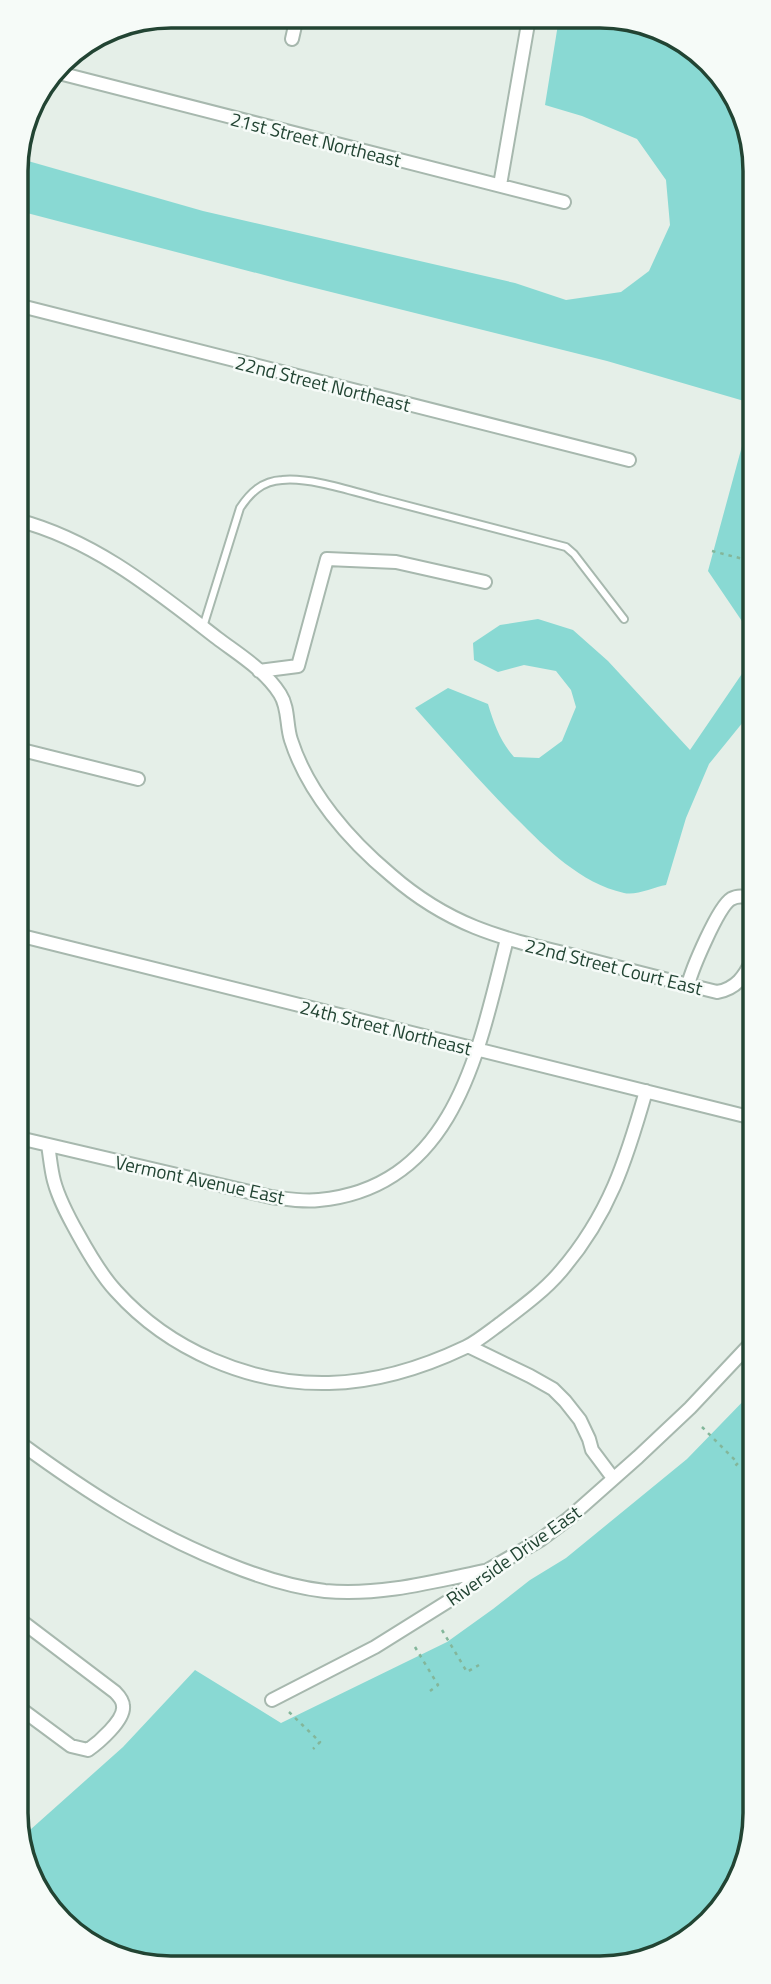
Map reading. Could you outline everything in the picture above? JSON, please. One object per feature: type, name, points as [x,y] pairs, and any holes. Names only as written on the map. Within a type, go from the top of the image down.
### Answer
[{"type":"street","points":[[292,39],[294,28]]},
{"type":"street","points":[[500,185],[527,28]]},
{"type":"street","name":"21st Street Northeast","points":[[65,75],[564,202]]},
{"type":"street","name":"22nd Street Northeast","points":[[28,308],[629,460]]},
{"type":"street","name":"22nd Street Court East","points":[[28,523],[93,549],[151,587],[259,671],[285,704],[291,739],[305,771],[324,802],[345,831],[390,875],[423,900],[462,923],[507,939],[717,992],[733,987],[743,976]]},
{"type":"street","points":[[259,671],[298,666],[327,559],[396,562],[485,582]]},
{"type":"street","points":[[28,752],[138,779]]},
{"type":"street","points":[[688,985],[696,958],[724,905],[733,898],[743,896]]},
{"type":"street","name":"24th Street Northeast","points":[[28,937],[743,1115]]},
{"type":"street","name":"Vermont Avenue East","points":[[28,1140],[271,1197],[318,1200],[344,1196],[367,1188],[393,1175],[415,1158],[435,1138],[450,1115],[483,1033],[507,939]]},
{"type":"street","points":[[48,1145],[54,1182],[73,1225],[101,1271],[116,1291],[136,1310],[170,1338],[216,1362],[271,1379],[330,1383],[384,1376],[468,1346],[536,1295],[559,1273],[589,1236],[608,1204],[623,1170],[646,1091]]},
{"type":"street","points":[[468,1346],[553,1389],[580,1420],[592,1450],[613,1478]]},
{"type":"street","name":"Riverside Drive East","points":[[272,1700],[375,1647],[447,1602],[488,1570],[540,1540],[638,1457],[690,1408],[743,1352]]},
{"type":"street","points":[[28,1449],[96,1497],[154,1531],[192,1550],[267,1580],[327,1591],[360,1591],[427,1584],[488,1570]]},
{"type":"street","points":[[28,1626],[115,1692],[124,1706],[118,1721],[88,1750],[71,1746],[28,1715]]},
{"type":"lane","points":[[203,627],[240,508],[250,492],[265,484],[298,479],[565,547],[574,554],[624,619]]},
{"type":"path","points":[[712,551],[743,559]]},
{"type":"path","points":[[702,1427],[738,1463],[733,1468]]},
{"type":"path","points":[[442,1630],[467,1672],[479,1665]]},
{"type":"path","points":[[415,1647],[438,1685],[430,1690]]},
{"type":"path","points":[[289,1712],[320,1742],[313,1749]]},
{"type":"water","points":[[557,28],[619,29],[663,43],[694,63],[724,100],[732,116],[742,152],[743,401],[607,361],[28,213],[28,161],[203,211],[515,283],[566,300],[621,292],[649,271],[670,225],[666,180],[637,139],[582,116],[545,105]]},
{"type":"water","points":[[743,442],[743,623],[708,571]]},
{"type":"water","points":[[538,619],[573,630],[608,661],[690,750],[743,672],[743,722],[709,764],[686,818],[666,885],[629,894],[608,888],[579,873],[552,853],[516,818],[415,708],[448,688],[488,704],[498,732],[514,757],[539,758],[562,741],[576,707],[571,690],[556,671],[524,665],[498,672],[474,660],[473,643],[500,625]]},
{"type":"water","points":[[743,1401],[743,1822],[735,1859],[724,1884],[701,1914],[679,1932],[637,1951],[600,1956],[162,1956],[125,1948],[92,1932],[63,1907],[52,1892],[39,1868],[29,1831],[123,1747],[195,1670],[281,1723],[447,1642],[530,1580],[566,1558],[687,1459]]}]
